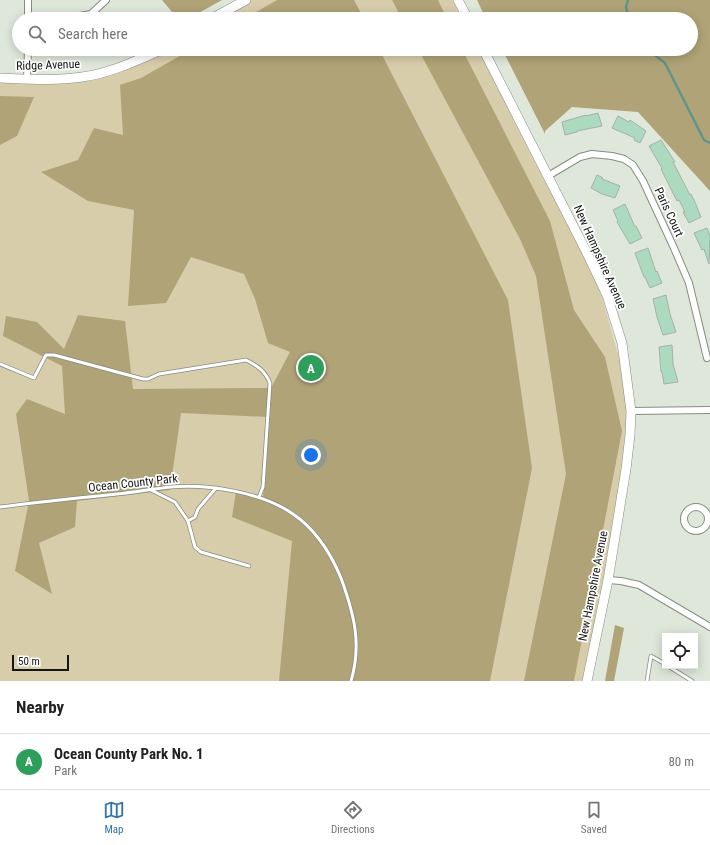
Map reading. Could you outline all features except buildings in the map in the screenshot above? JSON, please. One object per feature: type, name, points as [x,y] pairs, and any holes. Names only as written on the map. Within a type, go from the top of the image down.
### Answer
[{"type":"main road","points":[[224,12],[246,0]]},
{"type":"main road","points":[[458,0],[464,12]]},
{"type":"main road","name":"Ridge Avenue","points":[[0,78],[52,79],[83,77],[108,71],[147,56]]},
{"type":"main road","name":"New Hampshire Avenue","points":[[487,56],[586,251],[606,296],[622,343],[631,411],[626,469],[608,580],[587,681]]},
{"type":"street","points":[[28,0],[28,12]]},
{"type":"street","points":[[93,12],[106,0]]},
{"type":"street","points":[[27,79],[28,56]]},
{"type":"street","name":"Paris Court","points":[[548,176],[580,157],[592,154],[624,159],[633,165],[643,180],[688,283],[707,358]]},
{"type":"street","points":[[631,411],[710,410]]},
{"type":"street","points":[[698,506],[709,514],[705,527],[700,530],[693,531],[687,528],[684,522],[683,516],[686,510],[692,507],[698,506]]},
{"type":"street","points":[[608,580],[639,585],[710,627]]},
{"type":"lane","points":[[0,364],[34,378],[46,355],[54,355],[143,379],[148,379],[159,374],[246,360],[258,366],[267,376],[270,383],[263,487],[259,497]]},
{"type":"lane","name":"Ocean County Park","points":[[0,507],[172,487],[216,488],[259,497],[292,514],[306,525],[322,544],[336,566],[351,605],[358,647],[351,681]]},
{"type":"lane","points":[[188,521],[195,517],[198,509],[216,488]]},
{"type":"lane","points":[[151,490],[175,502],[188,521],[195,547],[201,552],[249,566]]},
{"type":"lane","points":[[647,681],[651,656],[662,662]]},
{"type":"lane","points":[[673,669],[692,681]]},
{"type":"shaded area","points":[[162,0],[222,0],[201,12],[172,12]]},
{"type":"shaded area","points":[[248,0],[452,0],[458,12],[225,12]]},
{"type":"shaded area","points":[[277,0],[354,0],[360,12],[256,12]]},
{"type":"shaded area","points":[[392,0],[438,0],[444,12],[398,12]]},
{"type":"shaded area","points":[[477,0],[710,0],[710,191],[638,112],[572,107],[545,131],[545,134],[506,56],[698,56],[698,12],[483,12]]},
{"type":"shaded area","points":[[143,56],[482,56],[543,178],[583,252],[602,297],[629,393],[630,435],[587,681],[0,681],[0,78],[83,77]]},
{"type":"shaded area","points":[[180,56],[383,56],[508,300],[532,468],[490,681],[279,681],[292,541],[232,517],[236,492],[263,498],[268,417],[181,413],[170,490],[77,501],[75,527],[39,543],[52,594],[15,571],[29,501],[16,414],[27,399],[65,414],[62,366],[3,336],[6,316],[37,322],[64,349],[78,315],[125,321],[133,389],[271,388],[290,352],[268,343],[255,299],[244,274],[191,257],[166,303],[128,306],[134,210],[88,201],[41,172],[78,160],[94,128],[123,135],[120,85],[141,78]]},
{"type":"shaded area","points":[[422,56],[466,56],[550,221],[574,310],[605,357],[622,431],[574,681],[524,681],[566,474],[536,276],[520,239]]},
{"type":"shaded area","points":[[0,96],[34,97],[17,136],[0,145]]},
{"type":"shaded area","points":[[615,625],[624,628],[614,681],[605,681]]},
{"type":"waterway","points":[[627,12],[626,7],[628,0]]},
{"type":"waterway","points":[[656,56],[665,63],[704,140],[710,143]]},
{"type":"place","name":"Ocean County Park No. 1","points":[[311,368]]}]
